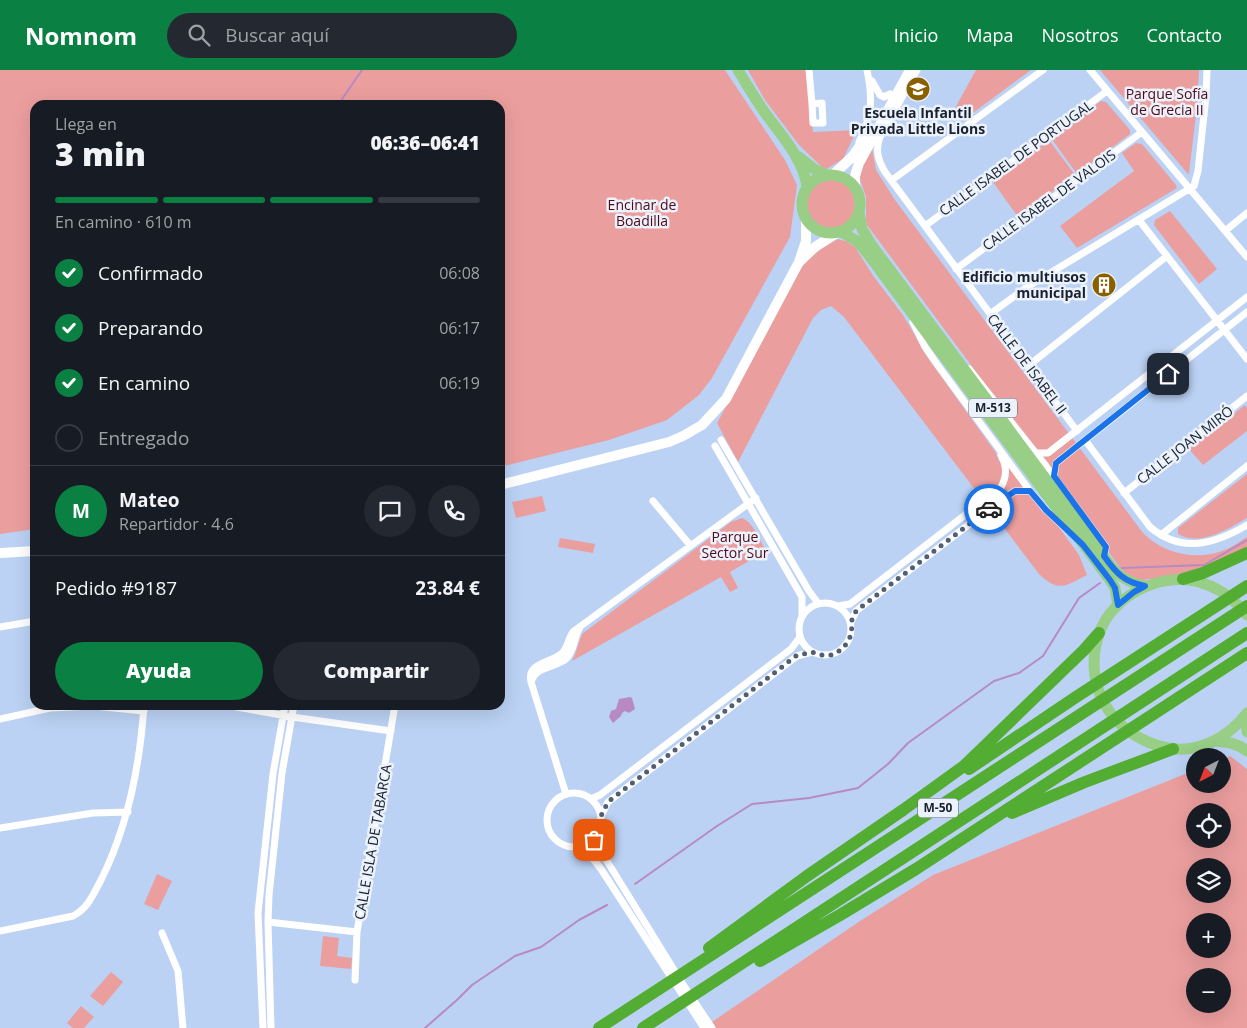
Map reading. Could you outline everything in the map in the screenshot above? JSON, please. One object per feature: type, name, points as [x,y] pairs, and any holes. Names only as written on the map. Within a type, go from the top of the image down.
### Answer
[{"type":"highway","points":[[1183,579],[1203,573],[1247,553]]},
{"type":"highway","points":[[903,810],[952,781],[1076,697],[1247,586]]},
{"type":"highway","name":"M-50","points":[[599,1028],[716,954],[1247,606]]},
{"type":"highway","points":[[629,1008],[807,876],[964,766],[1084,650],[1099,633]]},
{"type":"highway","name":"M-50","points":[[643,1028],[1247,633]]},
{"type":"highway","points":[[652,1028],[720,984],[840,915],[940,853],[1247,653]]},
{"type":"highway","points":[[940,853],[1019,810],[1085,782],[1173,749]]},
{"type":"main road","points":[[738,70],[804,170],[807,187]]},
{"type":"main road","points":[[790,148],[804,162],[830,175],[843,177],[855,188]]},
{"type":"main road","points":[[806,220],[802,210],[802,200],[807,187],[816,179],[830,175]]},
{"type":"main road","name":"M-513","points":[[855,188],[860,200],[859,213],[862,229],[873,247],[1120,577],[1133,584],[1145,586]]},
{"type":"main road","points":[[839,232],[852,225],[859,213]]},
{"type":"main road","name":"M-513","points":[[806,220],[817,230],[827,233],[839,232],[857,241],[1115,588],[1118,605]]},
{"type":"main road","points":[[1246,714],[1235,727],[1215,741],[1195,747],[1173,749],[1156,746],[1137,739],[1123,729],[1109,712],[1098,691],[1094,653],[1099,633],[1118,605],[1145,586],[1162,581],[1183,579],[1203,583],[1229,596],[1247,615]]},
{"type":"main road","points":[[1246,714],[1247,732]]},
{"type":"main road","points":[[1215,741],[1229,742],[1242,746],[1247,750]]},
{"type":"street","points":[[809,70],[812,104]]},
{"type":"street","points":[[867,70],[878,94],[884,97],[890,94]]},
{"type":"street","points":[[846,163],[858,144],[869,119],[871,94],[867,70]]},
{"type":"street","points":[[830,175],[846,163],[863,142],[903,70]]},
{"type":"street","points":[[855,188],[855,176],[861,158],[910,70]]},
{"type":"street","name":"CALLE DE ISABEL II","points":[[917,70],[878,144],[878,159],[956,269],[1076,431]]},
{"type":"street","points":[[892,180],[1043,70]]},
{"type":"street","points":[[1090,70],[1247,257]]},
{"type":"street","points":[[990,314],[1027,287],[1194,186],[1198,171],[1207,70]]},
{"type":"street","name":"CALLE ISABEL DE PORTUGAL","points":[[925,226],[1107,91]]},
{"type":"street","name":"CALLE ISABEL DE VALOIS","points":[[956,269],[1142,132]]},
{"type":"street","points":[[1225,231],[1247,213]]},
{"type":"street","points":[[505,484],[664,443],[683,436],[702,425],[726,399],[798,262],[806,240],[806,220]]},
{"type":"street","points":[[1139,220],[1247,359]]},
{"type":"street","points":[[798,262],[839,232]]},
{"type":"street","points":[[1028,366],[1167,256]]},
{"type":"street","points":[[884,275],[913,322],[925,346],[1030,491],[1046,510],[1083,545]]},
{"type":"street","points":[[1036,453],[1048,453],[1247,297]]},
{"type":"street","points":[[1054,476],[1056,463],[1247,312]]},
{"type":"street","points":[[962,366],[971,369],[1054,476],[1106,547],[1104,556]]},
{"type":"street","name":"CALLE JOAN MIRÓ","points":[[1124,493],[1247,396]]},
{"type":"street","points":[[721,440],[809,591],[818,603]]},
{"type":"street","points":[[838,606],[850,604],[1001,487],[1005,480],[1006,472],[1003,460],[993,440]]},
{"type":"street","points":[[1085,440],[1150,527],[1161,535],[1180,542],[1201,544],[1222,539],[1247,525]]},
{"type":"street","points":[[715,446],[802,597],[802,616],[799,626],[800,637],[804,645],[812,652],[831,655],[841,650],[848,642],[852,632],[851,622],[846,613],[838,606],[818,603],[809,608],[802,616]]},
{"type":"street","points":[[1161,535],[1247,466]]},
{"type":"street","points":[[851,622],[856,611],[997,503],[1015,491],[1030,491]]},
{"type":"street","points":[[566,794],[531,682],[530,676],[534,667],[561,654],[567,647],[572,633],[756,498]]},
{"type":"street","points":[[653,502],[690,545]]},
{"type":"street","points":[[0,554],[30,551]]},
{"type":"street","points":[[0,627],[30,622]]},
{"type":"street","points":[[591,798],[600,795],[791,649],[800,637]]},
{"type":"street","points":[[601,816],[608,802],[796,656],[812,652]]},
{"type":"street","points":[[0,719],[41,710]]},
{"type":"street","points":[[0,931],[73,916],[81,912],[89,904],[113,856],[128,812],[144,710]]},
{"type":"street","points":[[252,710],[392,732]]},
{"type":"street","points":[[263,1028],[258,913],[272,774],[285,710]]},
{"type":"street","points":[[271,1028],[268,922],[270,886],[282,773],[293,710]]},
{"type":"street","name":"CALLE ISLA DE TABARCA","points":[[355,980],[357,932],[394,710]]},
{"type":"street","points":[[566,794],[583,794],[591,798],[598,806],[601,816],[600,828],[594,840],[574,848],[558,842],[548,829],[548,812],[552,804],[566,794]]},
{"type":"street","points":[[0,828],[93,813],[128,812]]},
{"type":"street","points":[[594,840],[665,956],[703,1023]]},
{"type":"street","points":[[583,846],[601,869],[703,1023],[712,1028]]},
{"type":"street","points":[[268,922],[357,932]]},
{"type":"street","points":[[162,933],[178,971],[183,1028]]},
{"type":"green space","name":"Encinar de Boadilla","points":[[0,70],[725,70],[785,160],[797,185],[790,237],[712,378],[699,395],[667,420],[609,440],[505,466],[505,100],[30,100],[30,530],[0,534]]},
{"type":"green space","points":[[748,70],[807,70],[813,132],[857,130],[843,159],[825,170],[799,145],[765,100]]},
{"type":"green space","points":[[976,70],[1031,70],[962,121],[954,110]]},
{"type":"green space","name":"Parque Sofía de Grecia II","points":[[1100,70],[1199,70],[1197,107],[1188,174]]},
{"type":"green space","points":[[1101,101],[1106,102],[1130,130],[1130,134],[1077,174],[1051,138]]},
{"type":"green space","points":[[1049,140],[1075,175],[1018,217],[993,182]]},
{"type":"green space","points":[[1136,143],[1142,144],[1177,188],[1077,248],[1060,226],[1134,171],[1122,153]]},
{"type":"green space","points":[[872,149],[876,170],[895,200],[1143,533],[1161,546],[1182,554],[1205,555],[1216,553],[1230,548],[1247,537],[1247,547],[1203,567],[1165,578],[1141,580],[1133,578],[1121,569],[867,225],[866,197],[859,176],[860,170]]},
{"type":"green space","points":[[831,180],[840,182],[848,187],[853,195],[855,204],[853,213],[848,221],[840,226],[831,228],[822,226],[814,221],[809,213],[807,204],[809,195],[814,187],[822,182]]},
{"type":"green space","points":[[1170,211],[1217,269],[1199,284],[1154,225],[1155,220]]},
{"type":"green space","points":[[836,239],[846,241],[855,247],[874,277],[903,315],[928,358],[996,453],[999,461],[1010,469],[1041,510],[1058,526],[1079,555],[1087,575],[1067,585],[1057,586],[1039,574],[844,317],[831,306],[821,310],[813,318],[738,462],[717,423],[799,270],[818,249]]},
{"type":"green space","points":[[1245,405],[1247,408],[1247,431],[1203,465],[1189,449]]},
{"type":"green space","points":[[1247,474],[1247,518],[1223,531],[1204,538],[1195,539],[1178,534],[1178,528]]},
{"type":"green space","points":[[542,496],[546,511],[516,518],[512,502]]},
{"type":"green space","name":"Parque Sector Sur","points":[[742,518],[753,528],[766,551],[730,572],[738,588],[730,592],[721,577],[572,661],[582,634],[731,522]]},
{"type":"green space","points":[[560,538],[595,544],[593,553],[558,547]]},
{"type":"green space","points":[[1231,757],[1247,769],[1247,1028],[703,1028],[860,921],[933,875],[1186,774],[1186,793],[1231,793]]},
{"type":"green space","points":[[157,874],[172,881],[158,910],[144,904]]},
{"type":"green space","points":[[323,936],[339,938],[337,956],[352,958],[351,969],[320,966]]},
{"type":"green space","points":[[111,972],[123,982],[103,1006],[90,996]]},
{"type":"green space","points":[[81,1006],[94,1017],[84,1028],[73,1028],[67,1023]]},
{"type":"shaded area","points":[[630,697],[635,709],[629,713],[625,711],[613,723],[609,717],[611,711],[616,709],[619,699]]},
{"type":"waterway","points":[[341,100],[362,70]]},
{"type":"waterway","points":[[1122,568],[1204,565],[1247,540]]},
{"type":"waterway","points":[[635,884],[717,826],[752,804],[809,798],[858,788],[888,764],[908,743],[994,681],[1019,673],[1043,656],[1079,598],[1100,583]]},
{"type":"waterway","points":[[425,1028],[472,985],[515,956],[541,947],[579,920],[607,905]]},
{"type":"way so far","points":[[594,840],[600,828],[601,816],[608,802],[796,656],[812,652],[831,655],[841,650],[848,642],[852,632],[851,622],[856,611],[989,509]]},
{"type":"place","name":"Escuela Infantil Privada Little Lions","points":[[918,89]]},
{"type":"place","name":"Edificio multiusos municipal","points":[[1104,285]]},
{"type":"route","points":[[989,509],[1015,491],[1030,491],[1046,510],[1083,545],[1115,588],[1118,605],[1145,586],[1133,584],[1120,577],[1110,565],[1104,556],[1106,547],[1054,476],[1056,463],[1168,374]]}]
